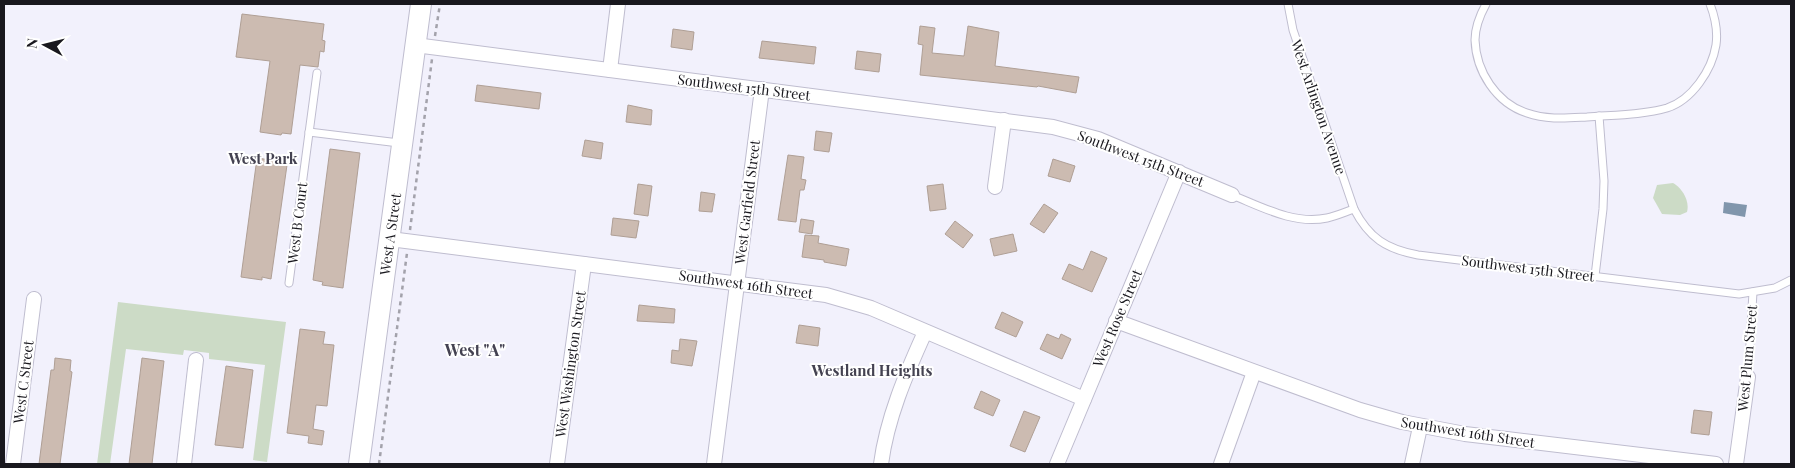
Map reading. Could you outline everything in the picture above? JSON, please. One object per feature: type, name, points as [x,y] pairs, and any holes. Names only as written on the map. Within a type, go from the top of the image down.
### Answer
[{"type":"main road","name":"West A Street","points":[[359,464],[399,240],[402,144],[420,4]]},
{"type":"street","points":[[610,70],[618,4]]},
{"type":"street","name":"Southwest 15th Street","points":[[415,45],[1053,127],[1083,134],[1232,195]]},
{"type":"street","name":"West Garfield Street","points":[[714,464],[762,89]]},
{"type":"street","points":[[995,187],[1004,120]]},
{"type":"street","name":"West Rose Street","points":[[1056,464],[1178,172]]},
{"type":"street","name":"Southwest 16th Street","points":[[399,240],[826,295],[849,301],[1084,399]]},
{"type":"street","name":"West Washington Street","points":[[557,464],[584,264]]},
{"type":"street","name":"West C Street","points":[[13,464],[34,300]]},
{"type":"street","name":"Southwest 16th Street","points":[[1116,321],[1360,410],[1420,426],[1597,457],[1716,464]]},
{"type":"street","points":[[881,464],[889,425],[900,392],[925,332]]},
{"type":"street","points":[[184,464],[196,360]]},
{"type":"street","points":[[1221,464],[1254,372]]},
{"type":"street","name":"West Plum Street","points":[[1736,464],[1748,376]]},
{"type":"street","points":[[1412,464],[1420,426]]},
{"type":"lane","name":"West Arlington Avenue","points":[[1288,4],[1293,30],[1354,209]]},
{"type":"lane","points":[[1486,4],[1480,15],[1476,42],[1479,62],[1487,79],[1496,93],[1511,105],[1526,113],[1558,118],[1598,116],[1668,108],[1680,101],[1696,86],[1712,59],[1716,44],[1717,28],[1710,4]]},
{"type":"lane","name":"West B Court","points":[[289,283],[317,73]]},
{"type":"lane","points":[[1595,276],[1603,209],[1604,181],[1598,116]]},
{"type":"lane","points":[[309,132],[402,144]]},
{"type":"lane","name":"Southwest 15th Street","points":[[1232,195],[1284,215],[1309,220],[1328,218],[1354,209],[1368,232],[1380,242],[1401,252],[1739,294],[1753,292]]},
{"type":"lane","name":"West Plum Street","points":[[1748,376],[1753,292],[1775,288],[1791,280]]},
{"type":"path","points":[[436,34],[440,4]]},
{"type":"path","points":[[379,464],[399,240],[432,62]]},
{"type":"green space","points":[[1673,183],[1685,195],[1687,212],[1680,215],[1662,214],[1653,198],[1657,185]]},
{"type":"green space","points":[[118,302],[286,322],[267,462],[253,460],[265,365],[209,359],[209,353],[184,350],[183,355],[126,349],[110,464],[97,464]]},
{"type":"water","points":[[1724,202],[1747,205],[1745,217],[1723,213]]},
{"type":"building","points":[[242,14],[324,24],[322,40],[325,41],[324,52],[320,51],[318,67],[300,65],[291,134],[282,133],[281,135],[260,132],[270,61],[236,57]]},
{"type":"building","points":[[920,26],[935,28],[932,53],[964,56],[968,26],[999,32],[995,66],[1079,77],[1076,93],[1038,86],[920,75],[923,45],[918,44]]},
{"type":"building","points":[[673,29],[694,32],[692,50],[671,47]]},
{"type":"building","points":[[762,41],[816,47],[814,64],[759,58]]},
{"type":"building","points":[[857,51],[881,54],[879,72],[855,69]]},
{"type":"building","points":[[477,85],[541,93],[539,109],[475,101]]},
{"type":"building","points":[[628,105],[652,110],[651,125],[626,122]]},
{"type":"building","points":[[816,131],[832,133],[829,152],[814,150]]},
{"type":"building","points":[[585,140],[603,143],[601,159],[582,156]]},
{"type":"building","points":[[330,149],[360,153],[343,288],[322,285],[323,282],[313,280]]},
{"type":"building","points":[[788,155],[804,157],[801,179],[806,180],[804,190],[800,190],[796,222],[778,220]]},
{"type":"building","points":[[257,158],[277,161],[277,164],[287,165],[271,279],[262,277],[262,280],[241,277]]},
{"type":"building","points":[[1053,159],[1075,166],[1070,182],[1048,176]]},
{"type":"building","points":[[638,184],[652,186],[648,216],[634,214]]},
{"type":"building","points":[[943,184],[946,209],[930,211],[927,186]]},
{"type":"building","points":[[701,192],[715,194],[712,212],[699,211]]},
{"type":"building","points":[[1044,204],[1058,213],[1044,233],[1030,224]]},
{"type":"building","points":[[613,218],[639,221],[636,238],[611,235]]},
{"type":"building","points":[[801,219],[814,221],[812,234],[799,232]]},
{"type":"building","points":[[955,221],[973,235],[963,248],[945,234]]},
{"type":"building","points":[[1013,234],[1017,251],[994,256],[990,239]]},
{"type":"building","points":[[805,235],[819,236],[818,243],[849,249],[846,266],[802,257]]},
{"type":"building","points":[[1091,251],[1107,258],[1092,292],[1062,279],[1069,264],[1083,270]]},
{"type":"building","points":[[639,305],[675,309],[674,323],[637,321]]},
{"type":"building","points":[[1002,312],[1023,322],[1016,337],[995,328]]},
{"type":"building","points":[[799,325],[820,328],[818,346],[796,343]]},
{"type":"building","points":[[300,329],[325,332],[323,344],[334,345],[327,406],[316,405],[313,429],[324,431],[322,445],[308,443],[309,436],[287,433]]},
{"type":"building","points":[[1047,334],[1059,339],[1061,334],[1071,339],[1062,359],[1040,349]]},
{"type":"building","points":[[680,339],[697,341],[692,366],[671,363],[672,350],[679,351]]},
{"type":"building","points":[[55,358],[71,360],[70,371],[72,372],[60,464],[39,464],[51,370],[54,370]]},
{"type":"building","points":[[142,358],[164,361],[152,464],[129,464]]},
{"type":"building","points":[[226,366],[253,370],[243,448],[215,445]]},
{"type":"building","points":[[981,391],[1000,400],[993,416],[974,408]]},
{"type":"building","points":[[1694,410],[1712,412],[1709,435],[1691,433]]},
{"type":"building","points":[[1024,411],[1040,417],[1025,452],[1010,446]]},
{"type":"district","name":"West Park","points":[[263,158]]},
{"type":"district","name":"West \"A\"","points":[[475,349]]},
{"type":"district","name":"Westland Heights","points":[[872,370]]}]
